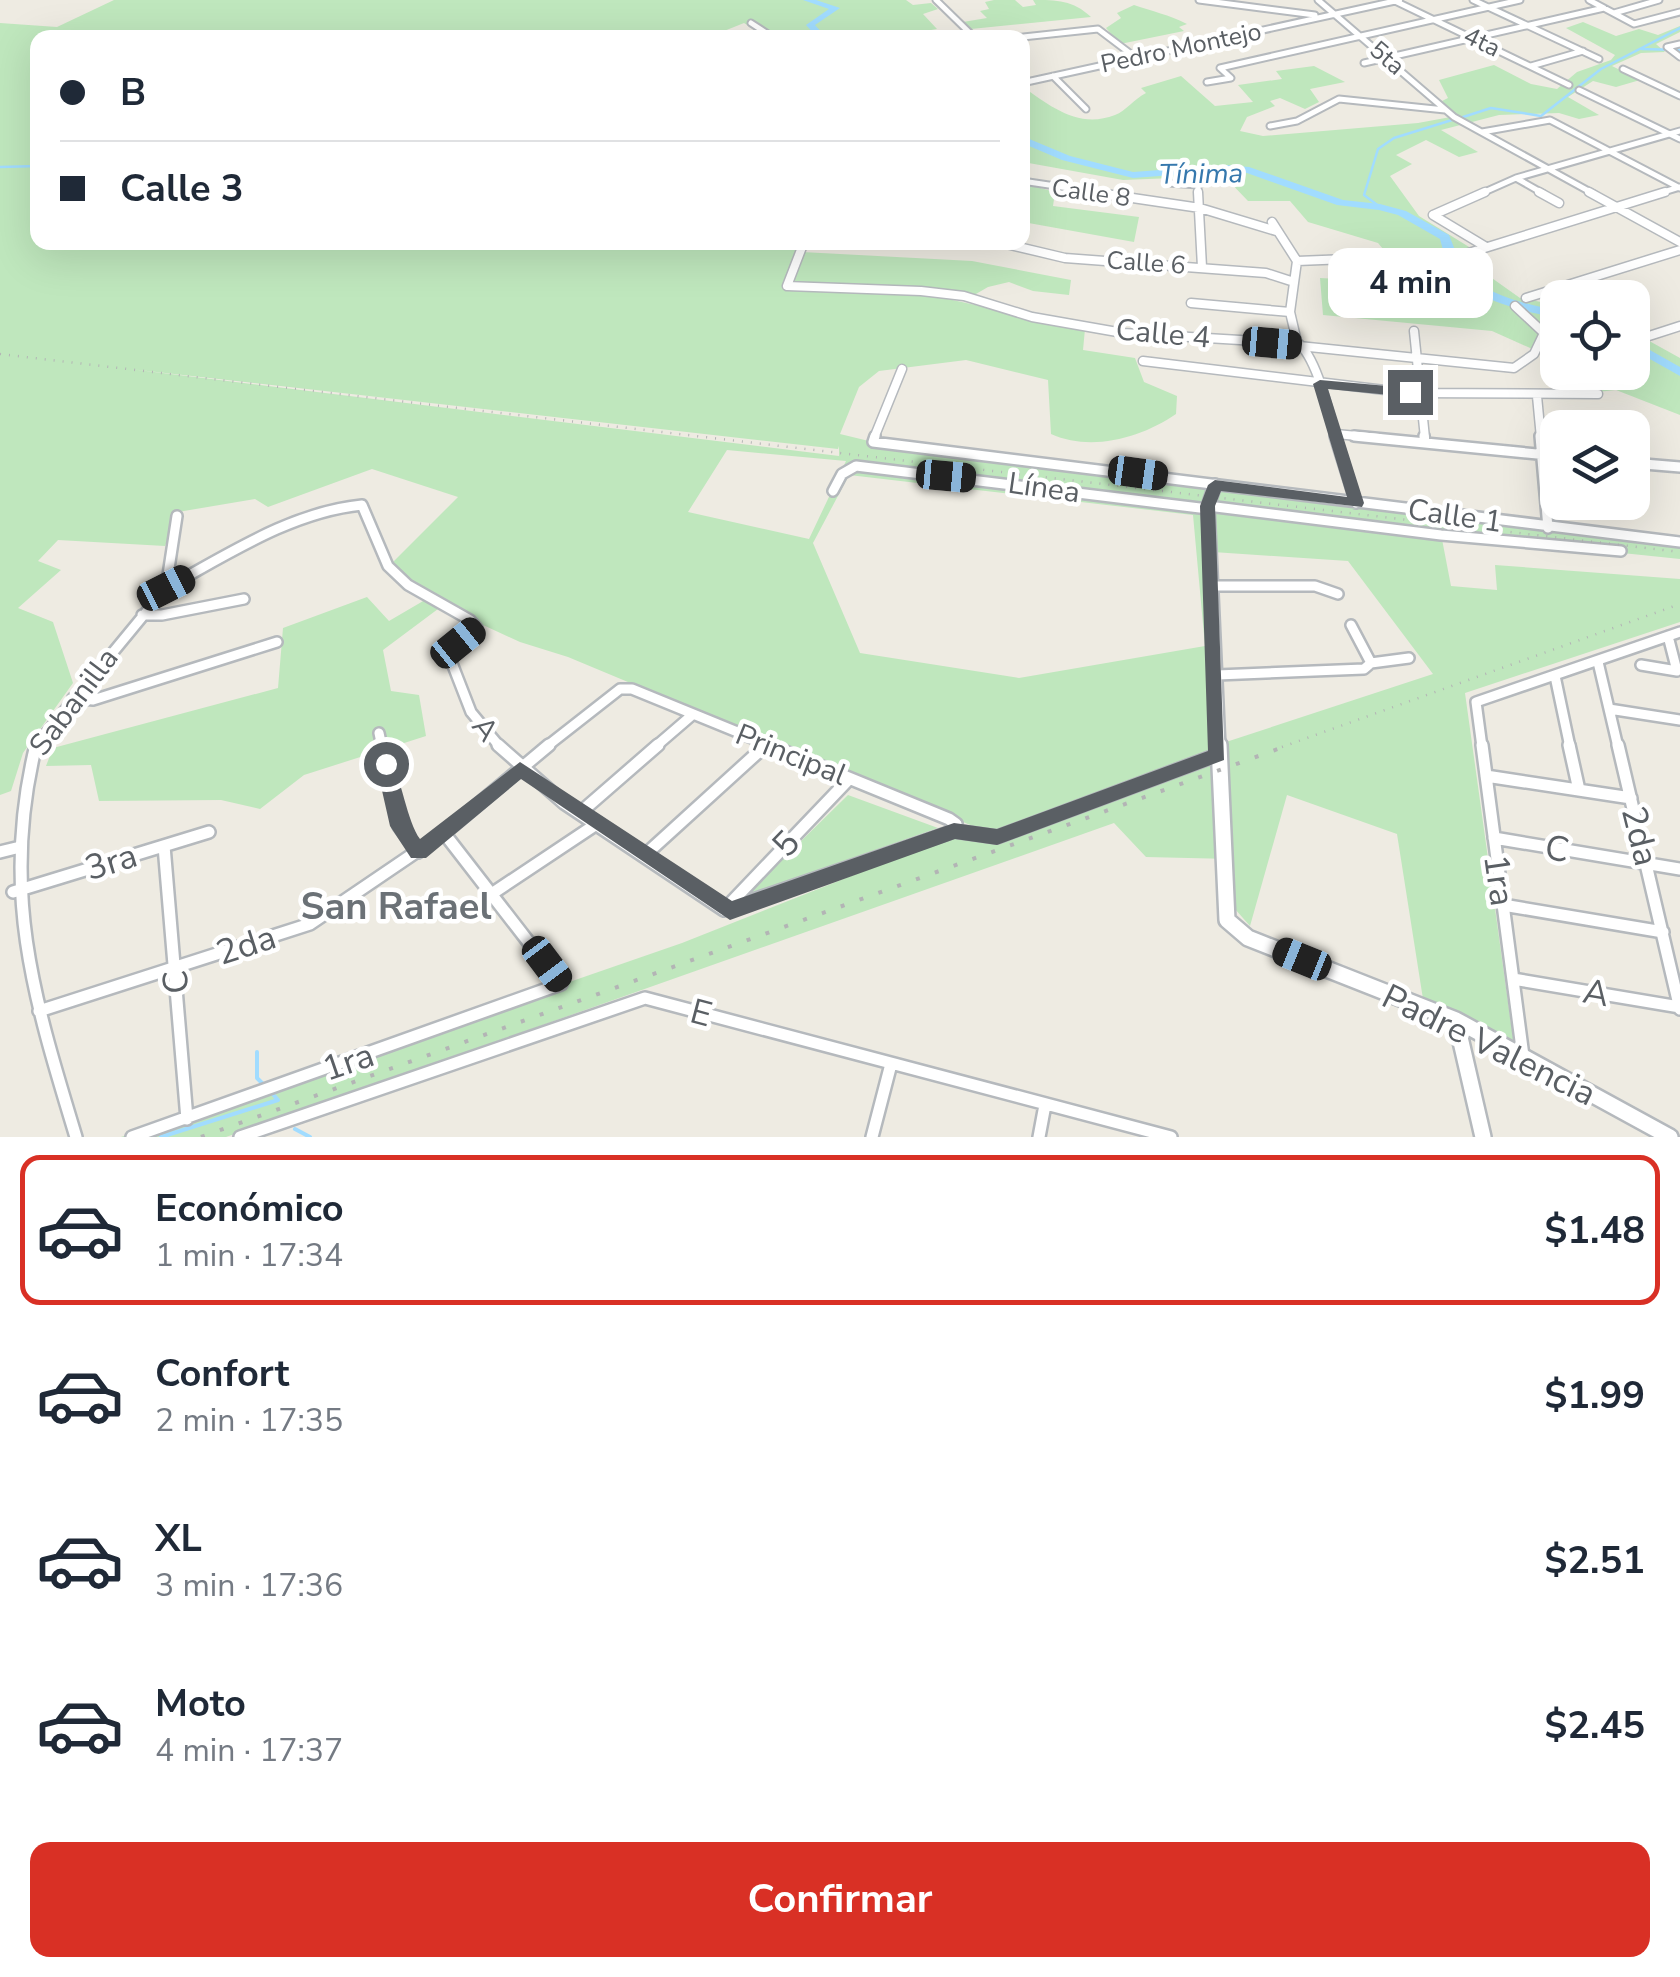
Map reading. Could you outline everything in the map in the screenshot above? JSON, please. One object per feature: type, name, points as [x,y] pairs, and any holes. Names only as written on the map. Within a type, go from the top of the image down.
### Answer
[{"type":"street","points":[[936,0],[966,30]]},
{"type":"street","points":[[1198,0],[1323,16]]},
{"type":"street","name":"5ta","points":[[1318,0],[1456,118],[1680,242]]},
{"type":"street","name":"Pedro Montejo","points":[[1030,80],[1396,0]]},
{"type":"street","name":"4ta","points":[[1396,0],[1569,85]]},
{"type":"street","points":[[1473,0],[1599,58]]},
{"type":"street","points":[[1207,82],[1231,78],[1220,68],[1520,0]]},
{"type":"street","points":[[1589,0],[1634,24],[1680,12]]},
{"type":"street","points":[[1614,13],[1659,0]]},
{"type":"street","points":[[1364,63],[1604,8]]},
{"type":"street","points":[[751,24],[761,30]]},
{"type":"street","points":[[1030,35],[1098,29],[1136,58]]},
{"type":"street","points":[[1680,44],[1668,49],[1680,57]]},
{"type":"street","points":[[1531,66],[1583,51]]},
{"type":"street","points":[[1623,70],[1680,96]]},
{"type":"street","points":[[1053,76],[1086,109]]},
{"type":"street","points":[[1579,90],[1680,139]]},
{"type":"street","points":[[1270,126],[1297,121],[1328,102],[1344,99],[1446,110]]},
{"type":"street","points":[[1482,132],[1550,120],[1680,188]]},
{"type":"street","points":[[1433,215],[1516,178],[1680,131]]},
{"type":"street","points":[[1516,178],[1558,203]]},
{"type":"street","name":"Calle 8","points":[[1030,182],[1200,208],[1276,231]]},
{"type":"street","points":[[1168,183],[1198,185],[1202,266]]},
{"type":"street","points":[[1462,255],[1680,188]]},
{"type":"street","points":[[1433,215],[1486,247]]},
{"type":"street","points":[[1272,222],[1297,261],[1290,312],[1298,342],[1320,384],[1356,503]]},
{"type":"street","name":"Calle 4","points":[[801,250],[787,286],[964,296],[1032,317],[1124,332],[1514,368],[1542,345],[1544,334],[1515,306]]},
{"type":"street","name":"Calle 6","points":[[1030,250],[1065,258],[1266,273],[1294,282]]},
{"type":"street","points":[[1526,298],[1680,250]]},
{"type":"street","points":[[1297,261],[1423,256]]},
{"type":"street","points":[[1191,303],[1290,312]]},
{"type":"street","points":[[1650,336],[1680,326]]},
{"type":"street","points":[[1414,331],[1425,443]]},
{"type":"street","points":[[1143,361],[1320,384],[1537,396],[1598,394]]},
{"type":"street","name":"Calle 1","points":[[902,369],[873,442],[1680,542]]},
{"type":"street","points":[[1537,396],[1540,440]]},
{"type":"street","points":[[1336,434],[1540,454]]},
{"type":"street","points":[[1650,464],[1680,467]]},
{"type":"street","name":"Línea","points":[[834,491],[842,474],[856,466],[1441,535],[1621,550]]},
{"type":"street","points":[[724,910],[954,831],[997,837],[1217,755],[1208,508],[1215,485]]},
{"type":"street","name":"A","points":[[166,588],[306,520],[342,506],[362,505],[369,512],[382,557],[392,572],[477,628],[458,643],[450,658],[456,686],[479,726],[520,769],[724,910]]},
{"type":"street","points":[[166,588],[177,516]]},
{"type":"street","points":[[1547,520],[1548,528]]},
{"type":"street","points":[[1212,586],[1315,586],[1338,594]]},
{"type":"street","name":"Sabanilla","points":[[76,1137],[15,916],[16,848],[26,769],[37,742],[166,588]]},
{"type":"street","points":[[142,614],[193,610],[244,599]]},
{"type":"street","points":[[1351,626],[1371,663]]},
{"type":"street","points":[[1579,790],[1554,676],[1680,632]]},
{"type":"street","points":[[1642,665],[1676,670],[1668,636]]},
{"type":"street","points":[[72,698],[93,700],[277,642]]},
{"type":"street","points":[[1217,675],[1364,669],[1371,663],[1409,658]]},
{"type":"street","name":"2da","points":[[1598,662],[1680,1008]]},
{"type":"street","name":"1ra","points":[[1523,1058],[1476,702],[1554,676]]},
{"type":"street","name":"Principal","points":[[620,690],[632,689],[950,820],[956,824],[954,831]]},
{"type":"street","name":"2da","points":[[39,1011],[310,924],[444,833],[620,690]]},
{"type":"street","points":[[1609,709],[1680,720]]},
{"type":"street","points":[[581,812],[691,716]]},
{"type":"street","points":[[379,733],[399,826],[418,852]]},
{"type":"street","points":[[645,855],[767,744]]},
{"type":"street","name":"Padre Valencia","points":[[1217,755],[1227,920],[1248,938],[1456,1020],[1670,1137]]},
{"type":"street","points":[[1486,776],[1630,798]]},
{"type":"street","name":"5","points":[[724,910],[849,778]]},
{"type":"street","points":[[444,833],[492,893],[598,823]]},
{"type":"street","name":"3ra","points":[[13,892],[209,832]]},
{"type":"street","name":"C","points":[[1494,838],[1680,869]]},
{"type":"street","name":"C","points":[[164,846],[187,1119]]},
{"type":"street","points":[[0,852],[16,848]]},
{"type":"street","name":"1ra","points":[[132,1137],[562,984],[492,893]]},
{"type":"street","points":[[1503,904],[1663,932]]},
{"type":"street","name":"A","points":[[1513,979],[1680,1008]]},
{"type":"street","name":"E","points":[[240,1137],[644,998],[1171,1137]]},
{"type":"street","points":[[1456,1020],[1483,1137]]},
{"type":"street","points":[[1464,1053],[1474,1042],[1497,1044]]},
{"type":"street","points":[[872,1137],[891,1064]]},
{"type":"street","points":[[1039,1137],[1045,1105]]},
{"type":"green space","points":[[114,0],[931,3],[938,9],[923,14],[937,29],[931,30],[755,30],[744,23],[726,30],[30,30],[30,250],[802,250],[972,261],[1071,280],[1069,295],[1033,291],[1009,282],[988,287],[969,298],[925,294],[1085,329],[1083,350],[1135,358],[1144,382],[1177,396],[1176,414],[1147,430],[1115,440],[1066,439],[1051,434],[1048,380],[966,360],[879,371],[859,387],[840,434],[873,442],[1680,540],[1680,559],[1441,534],[1451,586],[1497,590],[1495,565],[1680,579],[1680,622],[1465,693],[1514,1045],[1423,999],[1397,834],[1287,795],[1250,926],[1235,909],[1231,859],[1146,857],[1114,823],[226,1137],[121,1137],[682,943],[975,827],[568,657],[520,642],[442,606],[383,650],[391,691],[419,695],[426,736],[304,775],[260,809],[221,800],[99,801],[91,765],[46,766],[53,748],[278,688],[283,628],[367,597],[389,621],[430,597],[391,564],[458,497],[372,469],[268,507],[255,499],[178,512],[165,546],[58,540],[38,561],[61,570],[18,608],[53,622],[73,683],[23,753],[11,791],[0,795],[0,23],[57,27]],"holes":[[[130,369],[838,449],[839,446],[839,456]],[[727,450],[846,461],[809,539],[688,512]],[[849,475],[1193,515],[1205,646],[1019,678],[860,653],[813,543]],[[1213,552],[1348,561],[1433,674],[1223,743]]]},
{"type":"green space","points":[[1015,0],[1023,7],[1036,5],[1033,0],[1064,2],[1091,17],[971,29],[963,22],[987,18],[980,11],[989,9],[985,2]]},
{"type":"green space","points":[[1134,5],[1187,24],[1179,27],[1184,31],[1120,44],[1106,28],[1121,18],[1117,13]]},
{"type":"green space","points":[[1583,22],[1616,36],[1639,29],[1658,35],[1680,26],[1680,32],[1656,44],[1665,52],[1641,53],[1612,66],[1640,80],[1616,87],[1593,81],[1568,97],[1599,115],[1579,119],[1559,113],[1499,115],[1441,130],[1478,152],[1459,157],[1426,140],[1396,155],[1412,164],[1390,176],[1419,216],[1474,250],[1465,259],[1520,298],[1540,302],[1540,352],[1492,331],[1323,315],[1320,278],[1357,280],[1375,271],[1399,268],[1378,243],[1308,222],[1290,201],[1248,201],[1224,176],[1123,180],[1030,163],[1030,91],[1066,114],[1102,119],[1119,113],[1146,93],[1141,88],[1181,76],[1215,106],[1253,102],[1238,85],[1282,79],[1276,71],[1314,66],[1345,82],[1310,89],[1319,102],[1305,109],[1280,98],[1270,101],[1275,106],[1247,117],[1240,131],[1263,136],[1418,123],[1456,116],[1442,101],[1448,98],[1439,80],[1494,65],[1531,84],[1557,89],[1577,72],[1615,55],[1566,28]]},
{"type":"green space","points":[[1030,185],[1055,192],[1053,206],[1139,217],[1134,242],[1030,223]]},
{"type":"green space","points":[[1650,341],[1680,358],[1680,415],[1616,390],[1650,390]]},
{"type":"green space","points":[[848,795],[938,828],[746,895]]},
{"type":"waterway","name":"Tínima","points":[[807,0],[836,8],[810,25],[815,30]]},
{"type":"waterway","points":[[1460,118],[1491,108],[1541,116],[1601,69],[1680,28]]},
{"type":"waterway","points":[[1642,49],[1680,50]]},
{"type":"waterway","points":[[1380,207],[1364,195],[1378,149],[1394,138],[1452,120]]},
{"type":"waterway","name":"Tínima","points":[[1030,142],[1066,158],[1133,175],[1249,170],[1341,203],[1402,213],[1445,237],[1449,250],[1445,261],[1466,281],[1512,303],[1540,310]]},
{"type":"waterway","points":[[0,167],[30,166]]},
{"type":"waterway","points":[[1650,354],[1680,372]]},
{"type":"waterway","points":[[257,1052],[257,1078],[265,1086]]},
{"type":"waterway","points":[[161,1137],[278,1100],[271,1092]]},
{"type":"waterway","points":[[295,1129],[310,1137]]},
{"type":"railway","points":[[0,354],[1680,552]]},
{"type":"railway","points":[[1282,747],[1680,604]]},
{"type":"railway","points":[[201,1137],[1289,745]]},
{"type":"district","name":"San Rafael","points":[[396,906]]},
{"type":"route","points":[[386,764],[399,826],[418,852],[520,769],[730,911],[954,831],[997,837],[1217,755],[1208,506],[1215,485],[1356,503],[1320,384],[1410,392]]}]
